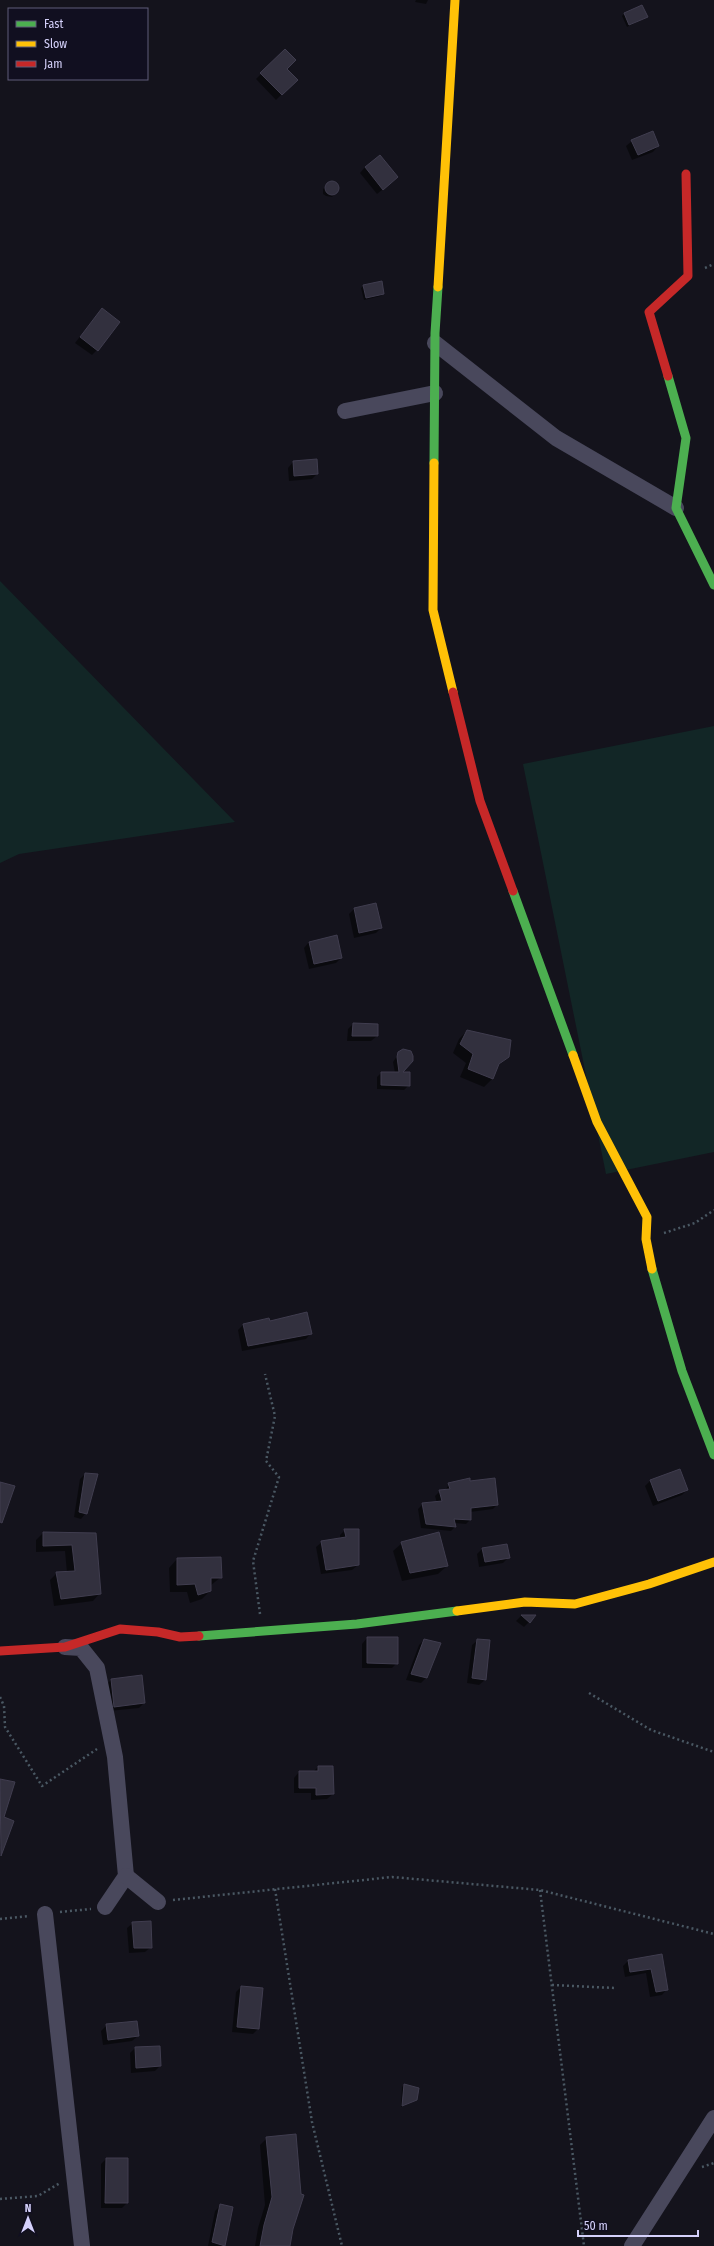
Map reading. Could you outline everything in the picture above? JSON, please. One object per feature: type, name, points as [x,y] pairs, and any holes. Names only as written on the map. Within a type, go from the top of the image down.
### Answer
[{"type":"street","points":[[455,0],[435,343],[433,610],[480,801],[598,1122],[647,1217],[646,1239],[654,1277],[682,1371],[714,1454]]},
{"type":"street","points":[[676,508],[686,438],[649,312],[688,276],[686,174]]},
{"type":"street","points":[[435,343],[556,438],[676,508],[714,585]]},
{"type":"street","points":[[345,411],[435,393]]},
{"type":"street","points":[[65,1647],[120,1630],[158,1632],[180,1637],[357,1624],[525,1602],[575,1604],[649,1584],[714,1562]]},
{"type":"street","points":[[0,1651],[65,1647],[81,1648],[97,1668],[115,1757],[126,1876],[105,1907]]},
{"type":"street","points":[[126,1876],[158,1902]]},
{"type":"street","points":[[45,1914],[82,2246]]},
{"type":"street","points":[[632,2246],[714,2118]]},
{"type":"path","points":[[646,1239],[695,1223],[714,1210]]},
{"type":"path","points":[[262,1632],[253,1561],[279,1477],[266,1461],[275,1416],[265,1374]]},
{"type":"path","points":[[589,1693],[651,1730],[714,1752]]},
{"type":"path","points":[[0,1697],[4,1706],[5,1727],[42,1786],[112,1740]]},
{"type":"path","points":[[158,1902],[392,1877],[540,1890],[714,1934]]},
{"type":"path","points":[[274,1889],[312,2122],[342,2246]]},
{"type":"path","points":[[540,1890],[584,2246]]},
{"type":"path","points":[[0,1919],[105,1907]]},
{"type":"path","points":[[552,1985],[615,1988]]},
{"type":"path","points":[[0,2199],[38,2196],[73,2174]]},
{"type":"green space","points":[[0,581],[235,822],[19,854],[0,863]]},
{"type":"green space","points":[[714,726],[714,1152],[606,1174],[523,764]]},
{"type":"building","points":[[642,5],[648,17],[629,25],[624,13]]},
{"type":"building","points":[[285,49],[296,60],[287,69],[298,80],[282,95],[260,73]]},
{"type":"building","points":[[653,131],[659,146],[638,155],[631,140]]},
{"type":"building","points":[[380,155],[398,177],[383,190],[365,167]]},
{"type":"building","points":[[329,181],[335,181],[339,185],[339,191],[335,195],[329,195],[325,191],[325,185]]},
{"type":"building","points":[[382,281],[384,294],[366,298],[363,285]]},
{"type":"building","points":[[102,308],[120,322],[98,351],[80,337]]},
{"type":"building","points":[[317,459],[318,474],[294,476],[293,461]]},
{"type":"building","points":[[376,903],[382,928],[359,933],[354,908]]},
{"type":"building","points":[[337,935],[342,958],[314,964],[309,942]]},
{"type":"building","points":[[353,1023],[378,1024],[378,1036],[352,1036]]},
{"type":"building","points":[[467,1030],[511,1040],[509,1057],[499,1064],[493,1079],[468,1069],[473,1054],[460,1044]]},
{"type":"building","points":[[403,1049],[411,1051],[413,1056],[413,1061],[403,1072],[410,1072],[410,1086],[381,1085],[381,1072],[399,1072],[397,1057],[398,1052]]},
{"type":"building","points":[[307,1312],[312,1334],[248,1346],[243,1324],[269,1318],[270,1321]]},
{"type":"building","points":[[680,1469],[688,1490],[658,1501],[650,1480]]},
{"type":"building","points":[[85,1473],[98,1474],[87,1514],[79,1512]]},
{"type":"building","points":[[470,1478],[470,1481],[495,1478],[498,1505],[471,1508],[471,1520],[454,1519],[456,1527],[426,1524],[422,1503],[442,1501],[439,1490],[450,1489],[448,1483]]},
{"type":"building","points":[[0,1482],[15,1486],[2,1523],[0,1522]]},
{"type":"building","points":[[344,1529],[359,1529],[359,1565],[326,1570],[321,1541],[346,1537]]},
{"type":"building","points":[[43,1532],[96,1533],[101,1594],[61,1599],[56,1572],[75,1571],[72,1545],[43,1546]]},
{"type":"building","points":[[439,1532],[448,1566],[410,1573],[401,1542]]},
{"type":"building","points":[[507,1544],[510,1558],[485,1562],[482,1548]]},
{"type":"building","points":[[221,1557],[222,1578],[211,1578],[211,1591],[198,1595],[195,1584],[177,1585],[177,1558]]},
{"type":"building","points":[[521,1615],[536,1615],[530,1623]]},
{"type":"building","points":[[367,1637],[398,1637],[398,1664],[367,1663]]},
{"type":"building","points":[[424,1639],[441,1643],[427,1678],[411,1674]]},
{"type":"building","points":[[477,1639],[490,1640],[486,1680],[472,1678]]},
{"type":"building","points":[[142,1675],[145,1703],[114,1707],[111,1679]]},
{"type":"building","points":[[318,1766],[333,1766],[334,1794],[316,1795],[316,1788],[299,1788],[299,1771],[318,1771]]},
{"type":"building","points":[[0,1779],[15,1782],[4,1817],[14,1821],[1,1856]]},
{"type":"building","points":[[151,1921],[152,1948],[134,1948],[132,1922]]},
{"type":"building","points":[[662,1954],[668,1990],[656,1992],[651,1969],[630,1972],[628,1960]]},
{"type":"building","points":[[241,1986],[263,1988],[259,2029],[237,2027]]},
{"type":"building","points":[[137,2021],[139,2036],[108,2040],[106,2024]]},
{"type":"building","points":[[160,2046],[161,2066],[136,2068],[135,2047]]},
{"type":"building","points":[[404,2084],[419,2088],[417,2100],[402,2106]]},
{"type":"building","points":[[296,2134],[301,2194],[304,2195],[293,2229],[290,2246],[260,2246],[272,2197],[266,2137]]},
{"type":"building","points":[[106,2158],[128,2158],[128,2203],[105,2203]]},
{"type":"building","points":[[220,2204],[233,2207],[225,2246],[212,2242]]},
{"type":"traffic: fast","points":[[434,463],[435,333],[438,287]]},
{"type":"traffic: fast","points":[[668,376],[686,438],[676,508],[714,585]]},
{"type":"traffic: fast","points":[[513,891],[573,1055]]},
{"type":"traffic: fast","points":[[652,1269],[682,1371],[714,1455]]},
{"type":"traffic: fast","points":[[199,1636],[357,1624],[457,1611]]},
{"type":"traffic: slow","points":[[438,287],[455,0]]},
{"type":"traffic: slow","points":[[434,463],[433,610],[453,692]]},
{"type":"traffic: slow","points":[[573,1055],[597,1122],[647,1217],[646,1239],[652,1269]]},
{"type":"traffic: slow","points":[[457,1611],[525,1602],[575,1604],[649,1584],[714,1562]]},
{"type":"traffic: jam","points":[[668,376],[649,312],[688,276],[686,174]]},
{"type":"traffic: jam","points":[[453,692],[480,801],[513,891]]},
{"type":"traffic: jam","points":[[0,1651],[65,1647],[120,1629],[158,1632],[180,1637],[199,1636]]}]
